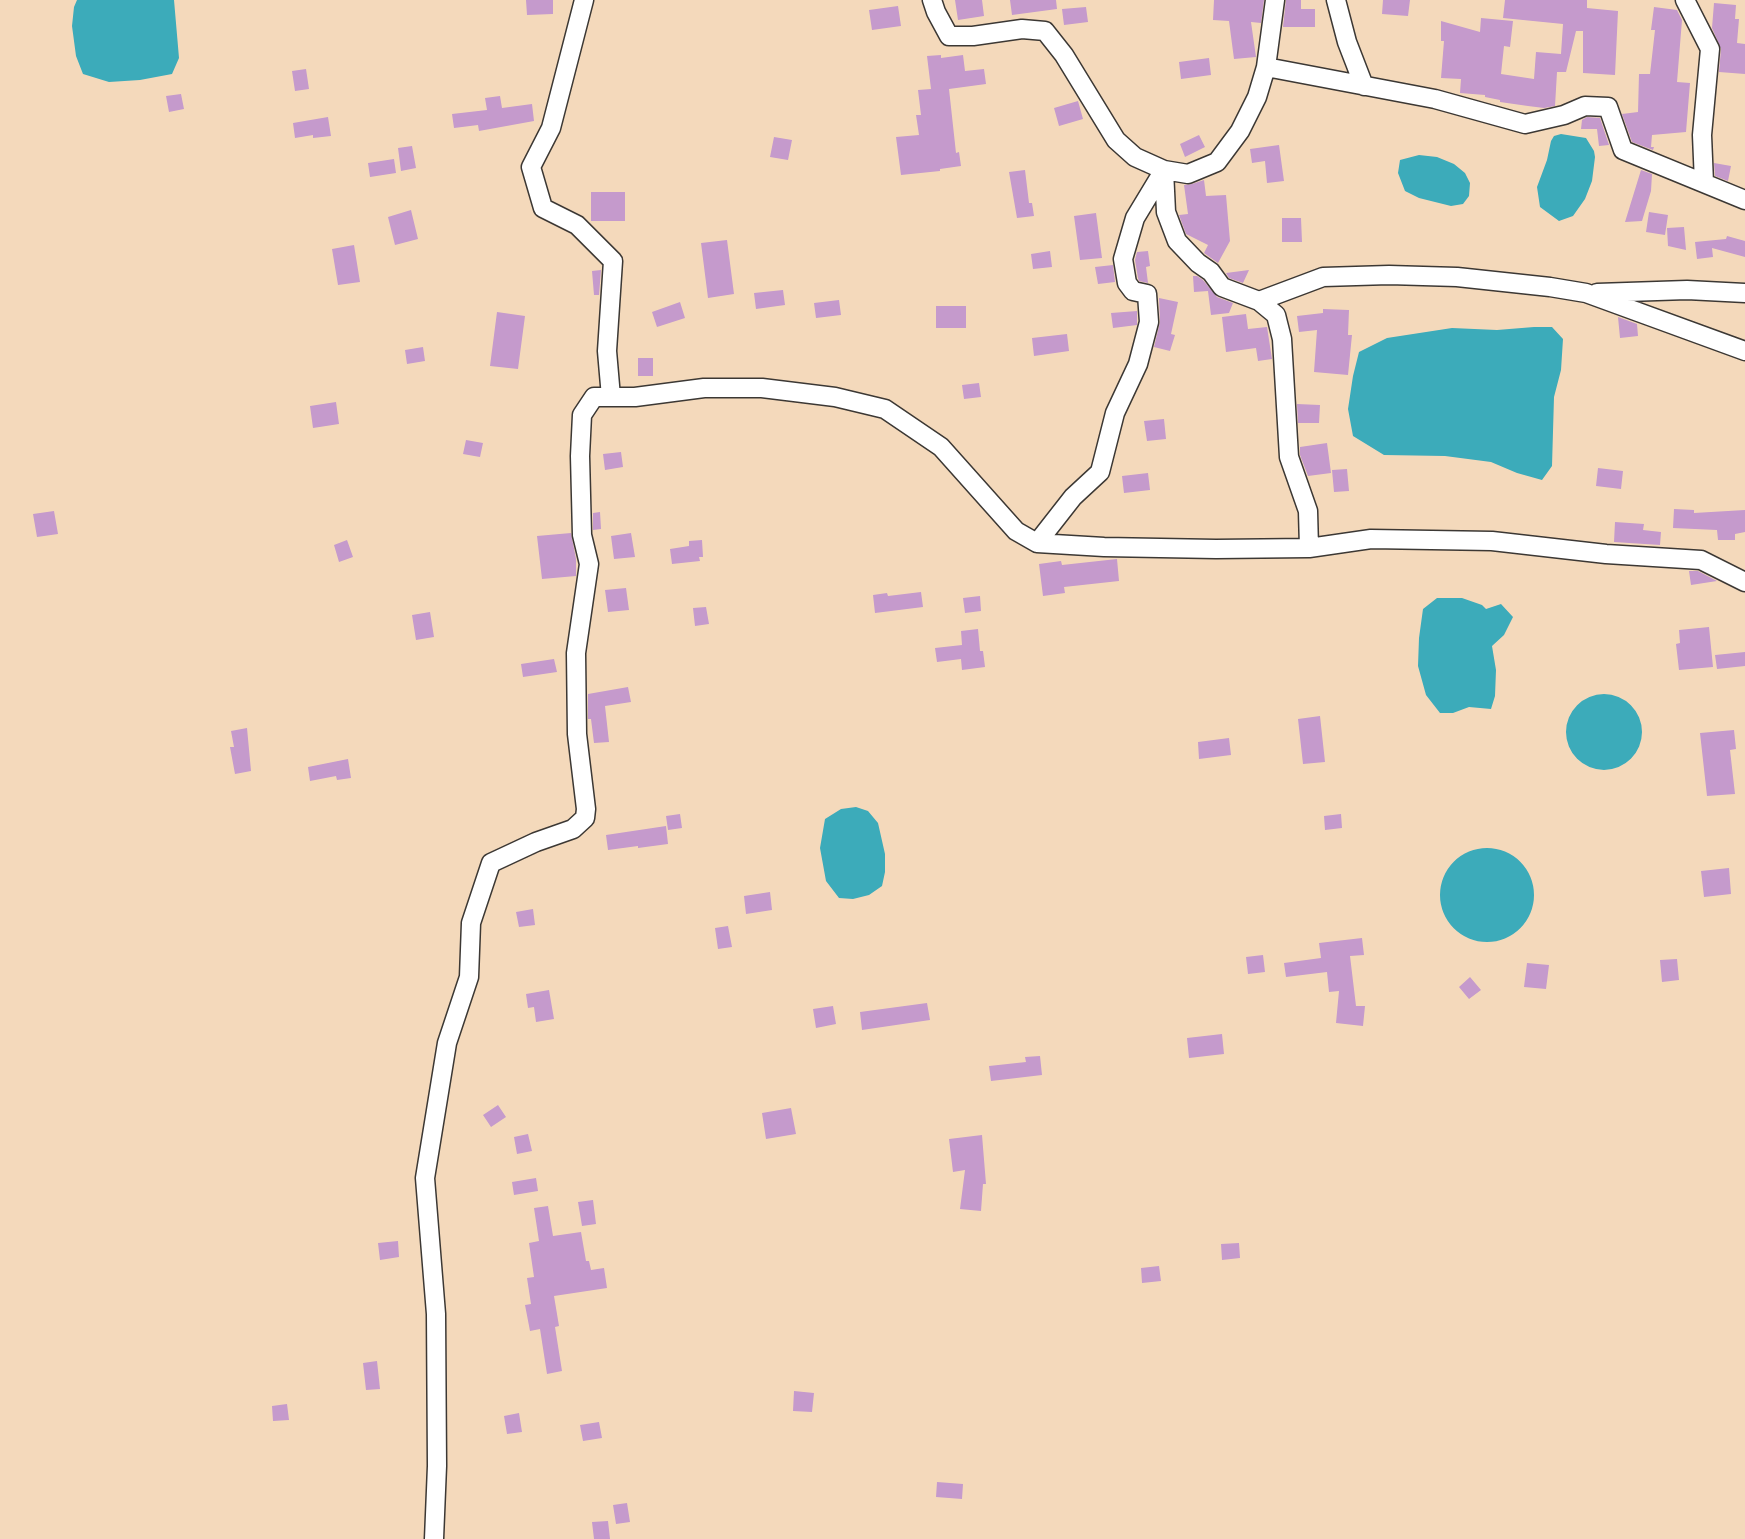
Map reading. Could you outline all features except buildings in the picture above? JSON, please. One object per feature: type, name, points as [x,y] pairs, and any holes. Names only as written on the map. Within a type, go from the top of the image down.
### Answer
[{"type":"street","points":[[584,0],[551,128],[531,167],[543,208],[577,225],[613,261],[608,351],[611,397]]},
{"type":"street","points":[[932,0],[949,36],[973,36],[1022,29],[1045,31],[1064,55],[1116,140],[1135,157],[1164,170],[1188,174],[1217,162],[1240,131],[1257,97],[1266,67],[1275,0]]},
{"type":"street","points":[[1336,0],[1347,42],[1364,86]]},
{"type":"street","points":[[1685,0],[1710,49],[1702,135],[1704,183]]},
{"type":"street","points":[[1266,67],[1435,99],[1525,124],[1564,115],[1585,106],[1608,107],[1623,150],[1745,200]]},
{"type":"street","points":[[1037,543],[1073,497],[1101,472],[1115,413],[1138,364],[1149,322],[1146,294],[1133,291],[1127,283],[1124,259],[1135,218],[1164,170]]},
{"type":"street","points":[[1164,170],[1166,212],[1177,241],[1210,272],[1222,287],[1259,301],[1276,315],[1282,339],[1289,457],[1308,511],[1310,548]]},
{"type":"street","points":[[1259,301],[1323,277],[1389,275],[1457,277],[1586,293],[1745,351]]},
{"type":"street","points":[[1586,293],[1686,290],[1745,293]]},
{"type":"street","points":[[434,1539],[437,1466],[436,1314],[425,1178],[447,1043],[468,977],[471,923],[491,863],[536,842],[573,829],[585,818],[586,809],[577,734],[576,652],[589,564],[582,535],[580,456],[582,415],[594,397],[635,397],[704,388],[762,388],[835,397],[885,409],[941,447],[1016,531],[1037,543],[1216,549],[1310,548],[1371,539],[1492,541],[1606,554],[1701,560],[1745,582]]},
{"type":"water","points":[[77,0],[174,0],[179,58],[172,74],[140,80],[109,82],[83,74],[76,56],[72,26]]},
{"type":"water","points":[[1561,134],[1586,138],[1595,157],[1592,181],[1585,199],[1573,216],[1559,221],[1540,207],[1537,187],[1551,141],[1554,136]]},
{"type":"water","points":[[1419,155],[1437,157],[1454,164],[1465,173],[1470,183],[1469,196],[1463,204],[1451,206],[1419,198],[1405,191],[1398,173],[1400,160]]},
{"type":"water","points":[[1552,327],[1563,339],[1561,370],[1554,397],[1552,466],[1542,480],[1491,462],[1445,456],[1384,455],[1353,436],[1348,409],[1359,352],[1387,338],[1452,328],[1497,330]]},
{"type":"water","points":[[1437,598],[1462,598],[1482,605],[1486,609],[1501,604],[1513,617],[1504,635],[1492,646],[1496,670],[1495,696],[1491,709],[1469,707],[1453,713],[1440,713],[1426,695],[1418,666],[1419,638],[1423,609]]},
{"type":"water","points":[[1604,694],[1619,697],[1631,705],[1639,717],[1642,732],[1639,747],[1631,759],[1619,767],[1604,770],[1589,767],[1577,759],[1569,747],[1566,732],[1569,717],[1577,705],[1589,697]]},
{"type":"water","points":[[856,807],[868,811],[878,823],[885,854],[885,872],[882,886],[869,895],[853,899],[839,898],[826,881],[820,848],[825,819],[841,809]]},
{"type":"water","points":[[1478,848],[1496,848],[1521,861],[1531,877],[1534,895],[1531,913],[1521,929],[1496,942],[1478,942],[1453,929],[1440,904],[1440,886],[1453,861]]}]
